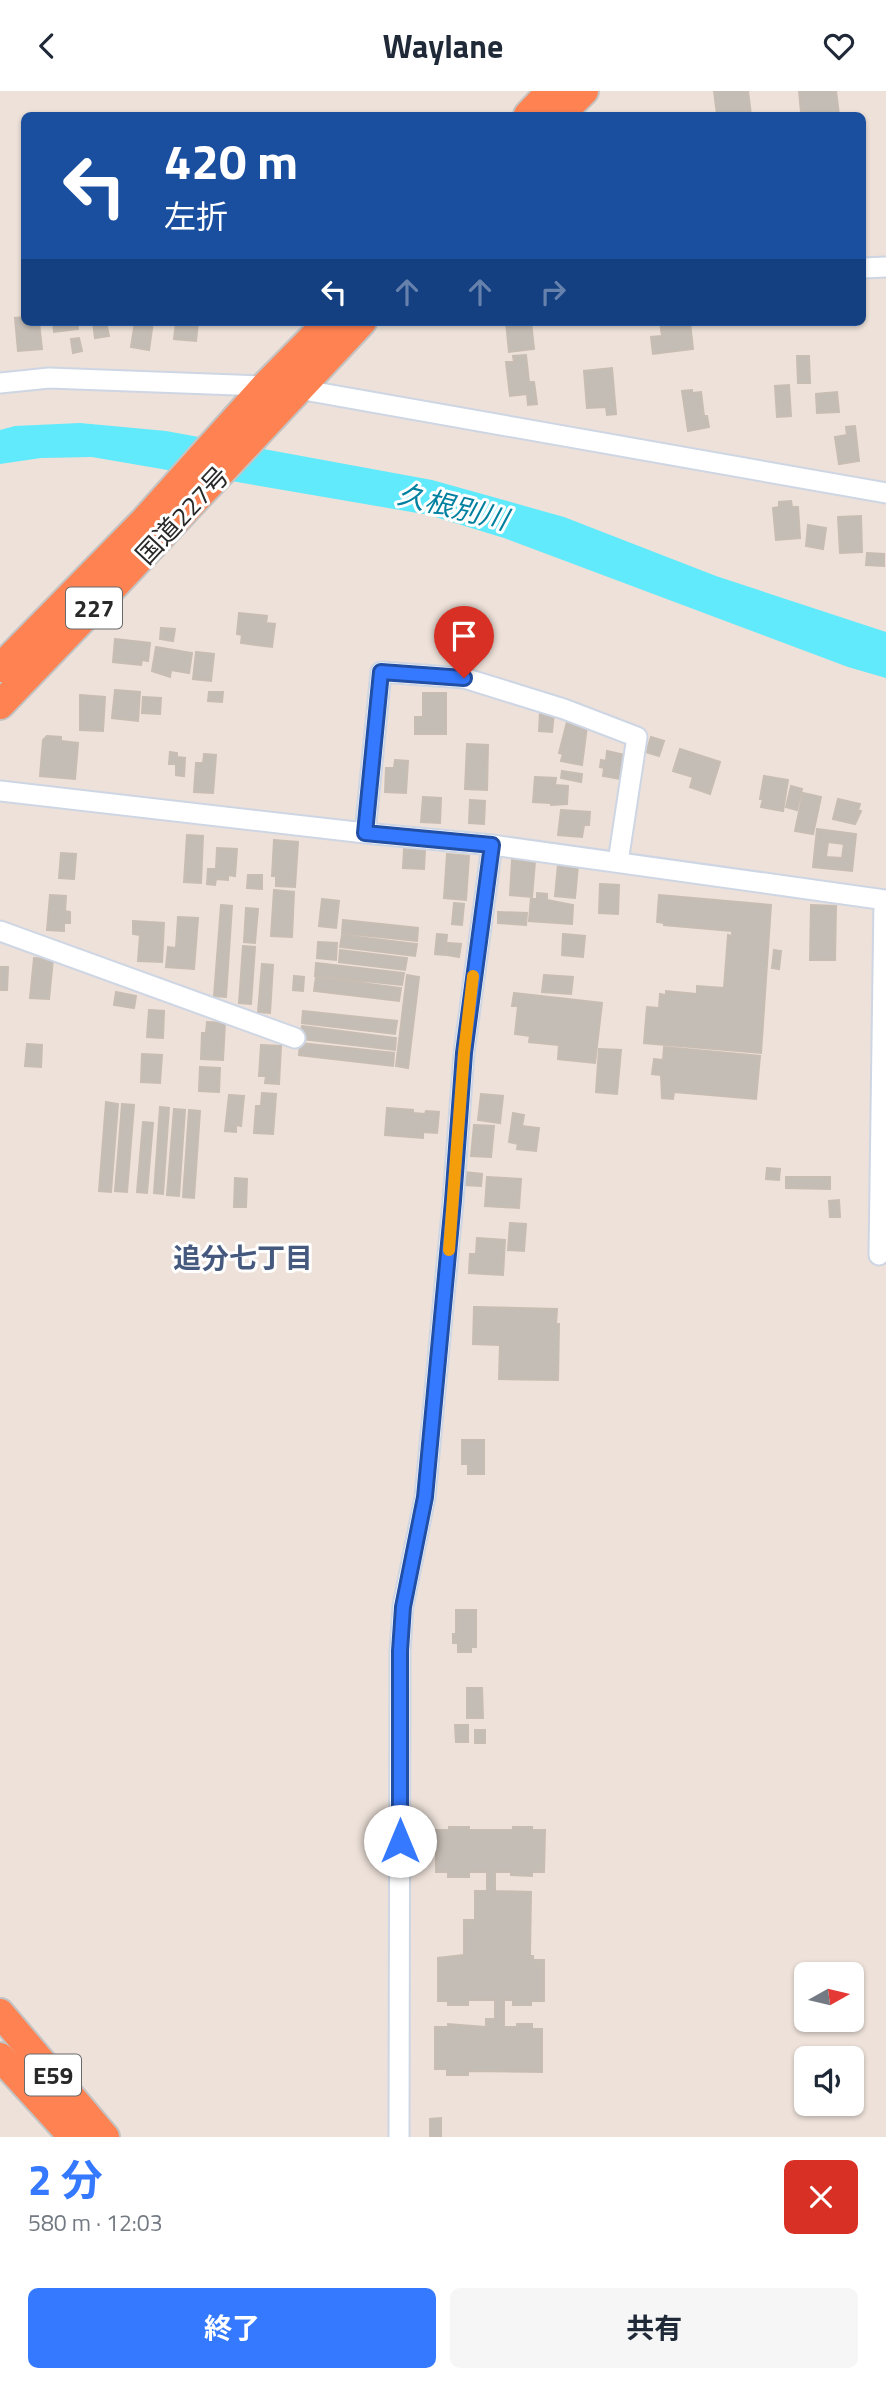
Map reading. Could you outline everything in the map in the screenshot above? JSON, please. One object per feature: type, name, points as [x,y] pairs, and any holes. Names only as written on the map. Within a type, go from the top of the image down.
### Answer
[{"type":"highway","points":[[531,112],[551,91]]},
{"type":"highway","points":[[563,112],[584,91]]},
{"type":"highway","name":"国道227号","points":[[0,668],[324,326]]},
{"type":"highway","name":"国道227号","points":[[0,705],[358,326]]},
{"type":"highway","name":"E59","points":[[0,2014],[105,2137]]},
{"type":"highway","points":[[0,2057],[73,2137]]},
{"type":"street","points":[[866,268],[886,267]]},
{"type":"street","points":[[0,383],[49,378],[298,389],[886,493]]},
{"type":"street","points":[[365,833],[381,672],[464,678],[564,709],[638,737],[618,862]]},
{"type":"street","points":[[0,791],[492,845],[885,900],[878,1255]]},
{"type":"street","points":[[399,2137],[400,1651],[403,1607],[425,1497],[464,1053],[492,845]]},
{"type":"street","points":[[0,931],[295,1038]]},
{"type":"water","name":"久根別川","points":[[80,423],[166,431],[432,480],[564,517],[716,576],[886,632],[886,678],[848,667],[504,538],[429,515],[92,457],[41,458],[0,464],[0,430],[15,426]]},
{"type":"building","points":[[714,91],[748,91],[751,112],[717,112]]},
{"type":"building","points":[[799,91],[836,91],[839,112],[801,112]]},
{"type":"building","points":[[21,317],[21,326],[39,326],[42,349],[18,351],[15,318]]},
{"type":"building","points":[[53,326],[78,326],[78,329],[54,332]]},
{"type":"building","points":[[93,326],[107,326],[109,336],[95,338]]},
{"type":"building","points":[[134,326],[152,326],[149,350],[131,347]]},
{"type":"building","points":[[176,326],[198,326],[196,341],[174,339]]},
{"type":"building","points":[[506,326],[531,326],[534,349],[509,352]]},
{"type":"building","points":[[661,326],[690,326],[693,349],[653,354],[651,337],[662,336]]},
{"type":"building","points":[[79,338],[82,351],[73,353],[71,339]]},
{"type":"building","points":[[526,355],[529,382],[534,382],[537,404],[528,405],[527,394],[510,396],[506,362],[514,362],[513,356]]},
{"type":"building","points":[[797,356],[809,356],[810,383],[798,383]]},
{"type":"building","points":[[612,368],[616,414],[607,415],[606,407],[587,408],[584,371]]},
{"type":"building","points":[[789,385],[791,416],[777,417],[775,386]]},
{"type":"building","points":[[692,390],[692,393],[701,392],[704,416],[707,416],[709,427],[688,431],[682,391]]},
{"type":"building","points":[[837,392],[839,412],[817,413],[816,394]]},
{"type":"building","points":[[855,426],[859,461],[839,464],[835,437],[847,435],[846,427]]},
{"type":"building","points":[[791,501],[792,507],[798,507],[800,538],[776,540],[773,508],[779,507],[779,502]]},
{"type":"building","points":[[861,516],[862,552],[840,553],[838,517]]},
{"type":"building","points":[[808,525],[826,528],[823,549],[806,546]]},
{"type":"building","points":[[867,553],[884,554],[884,566],[866,565]]},
{"type":"building","points":[[239,613],[267,616],[266,623],[275,624],[272,647],[241,643],[242,635],[237,634]]},
{"type":"building","points":[[161,628],[175,629],[173,641],[160,639]]},
{"type":"building","points":[[115,639],[150,643],[148,661],[142,660],[141,665],[113,662]]},
{"type":"building","points":[[156,647],[192,653],[189,673],[171,670],[170,677],[152,671]]},
{"type":"building","points":[[196,652],[214,654],[211,681],[193,679]]},
{"type":"building","points":[[115,690],[140,692],[138,721],[112,718]]},
{"type":"building","points":[[209,692],[223,692],[222,702],[208,701]]},
{"type":"building","points":[[423,693],[446,693],[446,734],[415,734],[415,717],[423,717]]},
{"type":"building","points":[[80,695],[105,697],[103,731],[80,730]]},
{"type":"building","points":[[143,697],[161,698],[160,714],[142,713]]},
{"type":"building","points":[[540,711],[554,713],[552,732],[539,731]]},
{"type":"building","points":[[567,722],[587,726],[582,765],[561,761],[563,754],[559,753]]},
{"type":"building","points":[[47,736],[61,737],[61,741],[78,743],[75,779],[40,776],[43,740]]},
{"type":"building","points":[[651,737],[664,741],[659,756],[646,752]]},
{"type":"building","points":[[467,744],[488,745],[487,790],[465,789]]},
{"type":"building","points":[[680,749],[720,762],[710,794],[690,787],[693,777],[673,771]]},
{"type":"building","points":[[607,751],[625,755],[621,779],[603,776],[601,760],[606,761]]},
{"type":"building","points":[[170,752],[185,758],[184,776],[176,775],[176,764],[169,764]]},
{"type":"building","points":[[204,754],[216,755],[213,793],[194,792],[196,763],[203,763]]},
{"type":"building","points":[[395,760],[408,761],[406,793],[385,792],[386,768],[394,768]]},
{"type":"building","points":[[562,771],[582,774],[581,782],[561,778]]},
{"type":"building","points":[[764,776],[788,780],[783,811],[761,807]]},
{"type":"building","points":[[535,777],[556,778],[555,785],[568,786],[567,804],[533,802]]},
{"type":"building","points":[[791,786],[802,789],[797,810],[786,807]]},
{"type":"building","points":[[803,793],[821,797],[813,834],[795,831]]},
{"type":"building","points":[[423,797],[441,798],[440,823],[421,822]]},
{"type":"building","points":[[838,799],[860,804],[858,810],[861,811],[855,824],[833,819]]},
{"type":"building","points":[[470,800],[485,801],[484,824],[469,823]]},
{"type":"building","points":[[561,810],[590,812],[589,825],[584,825],[582,837],[558,835]]},
{"type":"building","points":[[817,829],[856,834],[852,871],[813,867]],"holes":[[[828,842],[844,844],[842,858],[826,857]]]},
{"type":"building","points":[[187,835],[203,836],[201,883],[184,882]]},
{"type":"building","points":[[274,840],[298,842],[295,887],[276,886],[276,876],[272,876]]},
{"type":"building","points":[[217,848],[237,849],[235,876],[228,875],[228,880],[216,879],[215,885],[207,884],[208,869],[216,869]]},
{"type":"building","points":[[404,849],[425,850],[424,869],[403,868]]},
{"type":"building","points":[[61,853],[76,854],[74,879],[59,878]]},
{"type":"building","points":[[447,854],[469,856],[466,900],[444,898]]},
{"type":"building","points":[[512,860],[535,862],[532,897],[510,895]]},
{"type":"building","points":[[558,864],[578,866],[575,898],[555,896]]},
{"type":"building","points":[[248,875],[262,875],[262,889],[247,888]]},
{"type":"building","points":[[600,884],[619,885],[618,914],[599,913]]},
{"type":"building","points":[[274,890],[294,892],[292,937],[271,936]]},
{"type":"building","points":[[537,893],[547,894],[547,900],[573,905],[572,924],[529,921],[531,898],[537,899]]},
{"type":"building","points":[[50,895],[66,896],[65,911],[70,912],[70,923],[64,923],[64,931],[47,930]]},
{"type":"building","points":[[659,895],[771,905],[761,1053],[644,1043],[647,1007],[659,1008],[660,994],[666,995],[666,991],[697,994],[697,986],[724,988],[728,935],[732,936],[732,931],[664,925],[657,922]]},
{"type":"building","points":[[322,899],[339,901],[336,928],[319,926]]},
{"type":"building","points":[[454,903],[464,904],[462,925],[452,924]]},
{"type":"building","points":[[221,905],[232,906],[226,997],[214,996]]},
{"type":"building","points":[[811,905],[836,906],[835,960],[810,960]]},
{"type":"building","points":[[246,908],[258,909],[255,943],[244,942]]},
{"type":"building","points":[[498,912],[527,913],[526,925],[498,923]]},
{"type":"building","points":[[178,917],[198,918],[194,969],[166,967],[168,947],[176,948]]},
{"type":"building","points":[[343,920],[418,928],[417,941],[342,933]]},
{"type":"building","points":[[133,921],[164,923],[162,962],[138,961],[140,935],[133,934]]},
{"type":"building","points":[[437,934],[447,935],[445,955],[435,954]]},
{"type":"building","points":[[563,934],[585,936],[583,957],[562,955]]},
{"type":"building","points":[[342,935],[417,944],[415,956],[340,947]]},
{"type":"building","points":[[318,942],[337,943],[336,960],[317,958]]},
{"type":"building","points":[[448,943],[461,944],[459,957],[447,955]]},
{"type":"building","points":[[243,946],[255,947],[251,1004],[239,1003]]},
{"type":"building","points":[[340,950],[407,958],[405,970],[339,962]]},
{"type":"building","points":[[774,950],[781,951],[779,969],[772,968]]},
{"type":"building","points":[[34,958],[53,959],[49,999],[30,998]]},
{"type":"building","points":[[316,963],[404,973],[402,985],[315,976]]},
{"type":"building","points":[[262,964],[273,965],[270,1013],[258,1012]]},
{"type":"building","points":[[0,967],[8,967],[7,990],[0,990]]},
{"type":"building","points":[[407,975],[419,977],[408,1068],[396,1066]]},
{"type":"building","points":[[544,975],[573,977],[571,994],[542,992]]},
{"type":"building","points":[[294,976],[304,977],[303,991],[293,990]]},
{"type":"building","points":[[316,977],[401,988],[399,1001],[314,991]]},
{"type":"building","points":[[116,992],[136,996],[134,1008],[114,1005]]},
{"type":"building","points":[[514,993],[602,1003],[595,1063],[558,1059],[559,1045],[529,1042],[530,1036],[515,1034],[518,1006],[512,1006]]},
{"type":"building","points":[[149,1010],[164,1011],[163,1038],[147,1037]]},
{"type":"building","points":[[303,1011],[397,1021],[395,1034],[302,1023]]},
{"type":"building","points":[[207,1022],[225,1023],[223,1060],[201,1059],[202,1033],[206,1033]]},
{"type":"building","points":[[302,1026],[396,1038],[395,1050],[300,1039]]},
{"type":"building","points":[[300,1043],[394,1053],[393,1066],[299,1055]]},
{"type":"building","points":[[27,1044],[42,1045],[41,1067],[25,1066]]},
{"type":"building","points":[[261,1045],[281,1046],[279,1084],[265,1083],[266,1076],[259,1076]]},
{"type":"building","points":[[664,1047],[760,1056],[756,1099],[674,1092],[673,1099],[662,1098],[661,1075],[652,1074],[654,1059],[663,1060]]},
{"type":"building","points":[[599,1049],[621,1050],[617,1094],[596,1092]]},
{"type":"building","points":[[142,1054],[162,1055],[160,1083],[141,1082]]},
{"type":"building","points":[[200,1067],[220,1068],[219,1092],[199,1091]]},
{"type":"building","points":[[262,1093],[276,1094],[273,1134],[254,1133],[256,1106],[261,1106]]},
{"type":"building","points":[[481,1094],[503,1096],[500,1123],[478,1120]]},
{"type":"building","points":[[229,1095],[244,1096],[241,1126],[236,1125],[236,1132],[225,1131]]},
{"type":"building","points":[[106,1102],[118,1104],[111,1192],[99,1191]]},
{"type":"building","points":[[122,1104],[134,1105],[127,1192],[115,1191]]},
{"type":"building","points":[[160,1107],[169,1108],[163,1194],[154,1193]]},
{"type":"building","points":[[387,1108],[425,1114],[426,1111],[439,1112],[437,1133],[423,1132],[423,1138],[385,1135]]},
{"type":"building","points":[[174,1109],[185,1110],[179,1196],[167,1195]]},
{"type":"building","points":[[189,1110],[200,1111],[194,1198],[183,1197]]},
{"type":"building","points":[[513,1113],[524,1115],[522,1126],[539,1128],[536,1151],[517,1149],[518,1144],[509,1142]]},
{"type":"building","points":[[143,1122],[153,1123],[147,1193],[137,1192]]},
{"type":"building","points":[[474,1125],[494,1126],[491,1157],[471,1156]]},
{"type":"building","points":[[767,1168],[780,1169],[779,1180],[766,1179]]},
{"type":"building","points":[[464,1172],[482,1174],[481,1186],[463,1185]]},
{"type":"building","points":[[487,1177],[521,1179],[519,1208],[485,1206]]},
{"type":"building","points":[[786,1177],[830,1177],[830,1189],[786,1188]]},
{"type":"building","points":[[235,1178],[247,1179],[246,1207],[234,1207]]},
{"type":"building","points":[[839,1200],[840,1217],[830,1217],[829,1201]]},
{"type":"building","points":[[510,1223],[526,1224],[524,1251],[508,1250]]},
{"type":"building","points":[[477,1238],[505,1240],[503,1275],[469,1273],[470,1254],[476,1254]]},
{"type":"building","points":[[474,1307],[557,1309],[558,1380],[499,1379],[500,1345],[473,1344]]},
{"type":"building","points":[[462,1440],[484,1440],[484,1474],[468,1474],[468,1464],[462,1464]]},
{"type":"building","points":[[456,1610],[476,1610],[476,1647],[471,1647],[471,1652],[458,1652],[458,1643],[453,1643],[453,1634],[456,1634]]},
{"type":"building","points":[[467,1688],[482,1688],[483,1718],[467,1718]]},
{"type":"building","points":[[455,1725],[468,1725],[468,1742],[456,1742]]},
{"type":"building","points":[[475,1730],[485,1730],[485,1743],[475,1743]]},
{"type":"building","points":[[449,1827],[513,1830],[513,1827],[532,1827],[532,1830],[545,1830],[544,1872],[532,1872],[532,1876],[495,1872],[495,1891],[531,1892],[530,1956],[533,1956],[533,1960],[544,1960],[544,2001],[531,2001],[531,2005],[513,2005],[513,2000],[504,2000],[504,2027],[532,2024],[532,2029],[542,2029],[542,2072],[468,2071],[468,2075],[447,2075],[447,2069],[435,2069],[435,2027],[448,2027],[448,2024],[486,2027],[486,2019],[495,2019],[495,2000],[468,2000],[468,2005],[448,2005],[448,2001],[438,2001],[438,1958],[464,1955],[464,1920],[475,1920],[475,1891],[487,1891],[487,1872],[469,1872],[469,1877],[448,1877],[448,1872],[436,1872],[436,1830],[449,1830]]},
{"type":"building","points":[[441,2118],[441,2137],[430,2137],[430,2119]]},
{"type":"slow traffic","points":[[449,1250],[464,1053],[473,976]]},
{"type":"district","name":"追分七丁目","points":[[243,1257]]},
{"type":"route","points":[[400,1841],[400,1651],[403,1607],[425,1497],[464,1053],[492,845],[365,833],[381,672],[464,678]]}]
